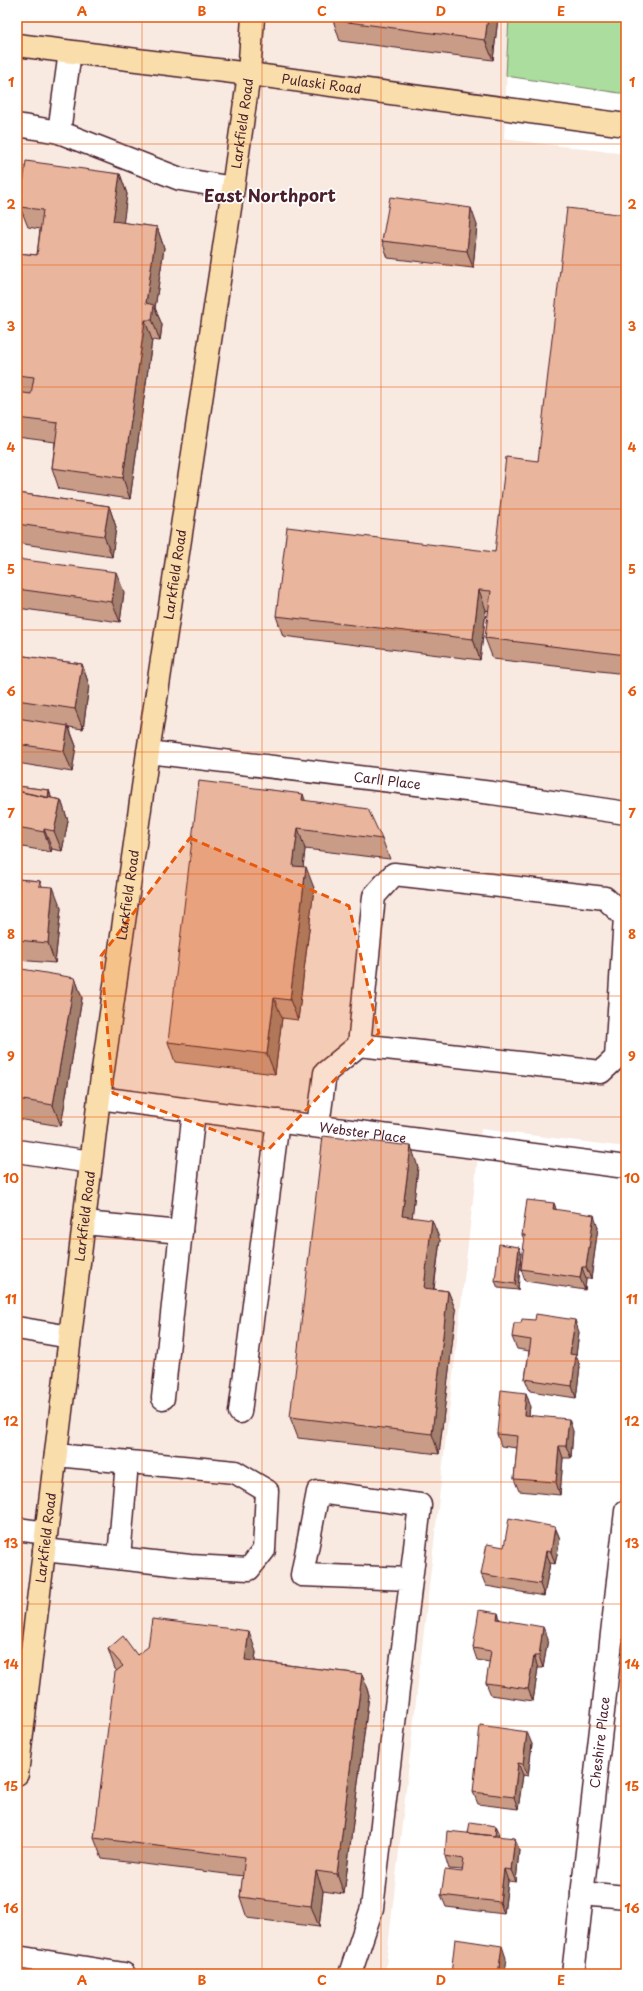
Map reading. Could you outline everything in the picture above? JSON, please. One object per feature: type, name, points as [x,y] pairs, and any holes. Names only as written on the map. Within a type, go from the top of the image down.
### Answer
[{"type":"main road","name":"Larkfield Road","points":[[17,1774],[99,1098],[148,752],[233,188],[249,74],[253,17]]},
{"type":"main road","name":"Pulaski Road","points":[[17,45],[249,74],[626,125]]},
{"type":"street","points":[[59,132],[70,52]]},
{"type":"street","points":[[17,125],[59,132],[180,179],[233,188]]},
{"type":"street","name":"Carll Place","points":[[148,752],[492,793],[626,813]]},
{"type":"street","points":[[318,1126],[325,1073],[359,1045],[374,896],[394,874],[605,898],[625,917],[616,1058],[601,1072],[359,1045]]},
{"type":"street","name":"Webster Place","points":[[99,1098],[626,1167]]},
{"type":"street","points":[[163,1398],[194,1110]]},
{"type":"street","points":[[240,1412],[278,1121]]},
{"type":"street","points":[[17,1151],[91,1162]]},
{"type":"street","points":[[84,1222],[181,1232]]},
{"type":"street","points":[[17,1328],[70,1337]]},
{"type":"street","points":[[17,1528],[45,1542],[118,1558],[190,1566],[249,1569],[264,1550],[267,1491],[235,1472],[56,1455]]},
{"type":"street","points":[[118,1558],[127,1462]]},
{"type":"street","points":[[350,1974],[372,1908],[420,1505],[318,1492],[302,1575],[411,1579]]},
{"type":"street","name":"Cheshire Place","points":[[573,1974],[624,1546],[626,1511]]},
{"type":"street","points":[[582,1893],[626,1897]]},
{"type":"street","points":[[17,1957],[124,1974]]},
{"type":"highlighted area","points":[[190,838],[349,906],[379,1033],[268,1150],[113,1093],[101,956]]},
{"type":"shaded area","points":[[17,17],[509,17],[504,139],[626,154],[626,1147],[481,1129],[385,1974],[17,1974]]},
{"type":"green space","points":[[509,17],[626,17],[626,94],[506,76]]},
{"type":"building","points":[[333,17],[488,17],[485,40],[333,20]]},
{"type":"building","points":[[26,161],[120,174],[113,221],[157,227],[146,303],[154,305],[152,320],[145,320],[123,478],[52,468],[58,423],[17,418],[17,392],[31,394],[34,377],[17,375],[17,253],[37,255],[43,210],[20,207]]},
{"type":"building","points":[[390,197],[471,208],[467,251],[382,241]]},
{"type":"building","points":[[567,208],[626,215],[626,655],[485,638],[491,591],[479,590],[473,639],[276,616],[287,527],[495,552],[506,457],[538,461]]},
{"type":"building","points":[[17,493],[109,506],[104,536],[17,524]]},
{"type":"building","points":[[17,559],[116,572],[112,602],[17,589]]},
{"type":"building","points":[[17,655],[82,664],[75,709],[17,700]]},
{"type":"building","points":[[17,718],[68,726],[64,751],[17,744]]},
{"type":"building","points":[[199,781],[303,794],[302,800],[368,809],[382,839],[298,828],[293,866],[306,867],[290,1000],[274,998],[267,1054],[168,1042]]},
{"type":"building","points":[[17,786],[49,790],[48,798],[17,791]]},
{"type":"building","points":[[17,791],[61,800],[54,831],[44,829],[44,832],[17,827]]},
{"type":"building","points":[[17,879],[40,881],[39,886],[53,887],[48,943],[17,940]]},
{"type":"building","points":[[22,969],[75,978],[53,1105],[17,1099],[17,982],[19,982]]},
{"type":"building","points":[[323,1136],[411,1146],[402,1216],[432,1220],[424,1288],[448,1291],[432,1434],[290,1417]]},
{"type":"building","points":[[527,1200],[554,1203],[553,1209],[594,1215],[586,1267],[582,1267],[580,1278],[521,1269],[525,1235],[522,1235]]},
{"type":"building","points":[[499,1244],[519,1247],[515,1284],[495,1281]]},
{"type":"building","points":[[536,1314],[575,1320],[570,1354],[576,1355],[572,1386],[525,1379],[531,1340],[512,1337],[514,1323],[521,1323],[522,1319],[535,1320]]},
{"type":"building","points":[[501,1390],[526,1393],[524,1415],[569,1419],[566,1446],[559,1446],[556,1482],[514,1479],[518,1436],[497,1434]]},
{"type":"building","points":[[509,1518],[555,1527],[551,1552],[546,1551],[540,1584],[481,1574],[487,1544],[504,1547]]},
{"type":"building","points":[[479,1610],[498,1613],[497,1619],[543,1627],[539,1656],[534,1656],[528,1689],[486,1683],[491,1651],[473,1648]]},
{"type":"building","points":[[152,1619],[249,1631],[245,1660],[362,1674],[337,1874],[316,1871],[311,1906],[240,1897],[245,1857],[94,1838],[115,1672],[123,1666],[108,1649],[123,1636],[137,1655],[148,1647]]},
{"type":"building","points":[[480,1725],[527,1732],[523,1764],[518,1763],[514,1797],[473,1792]]},
{"type":"building","points":[[470,1822],[496,1826],[495,1836],[468,1833]]},
{"type":"building","points":[[447,1831],[515,1838],[511,1870],[504,1869],[500,1902],[441,1895],[445,1870],[462,1872],[464,1859],[445,1856]]},
{"type":"building","points":[[455,1939],[502,1946],[498,1974],[451,1974]]},
{"type":"district","name":"East Northport","points":[[270,196]]}]
